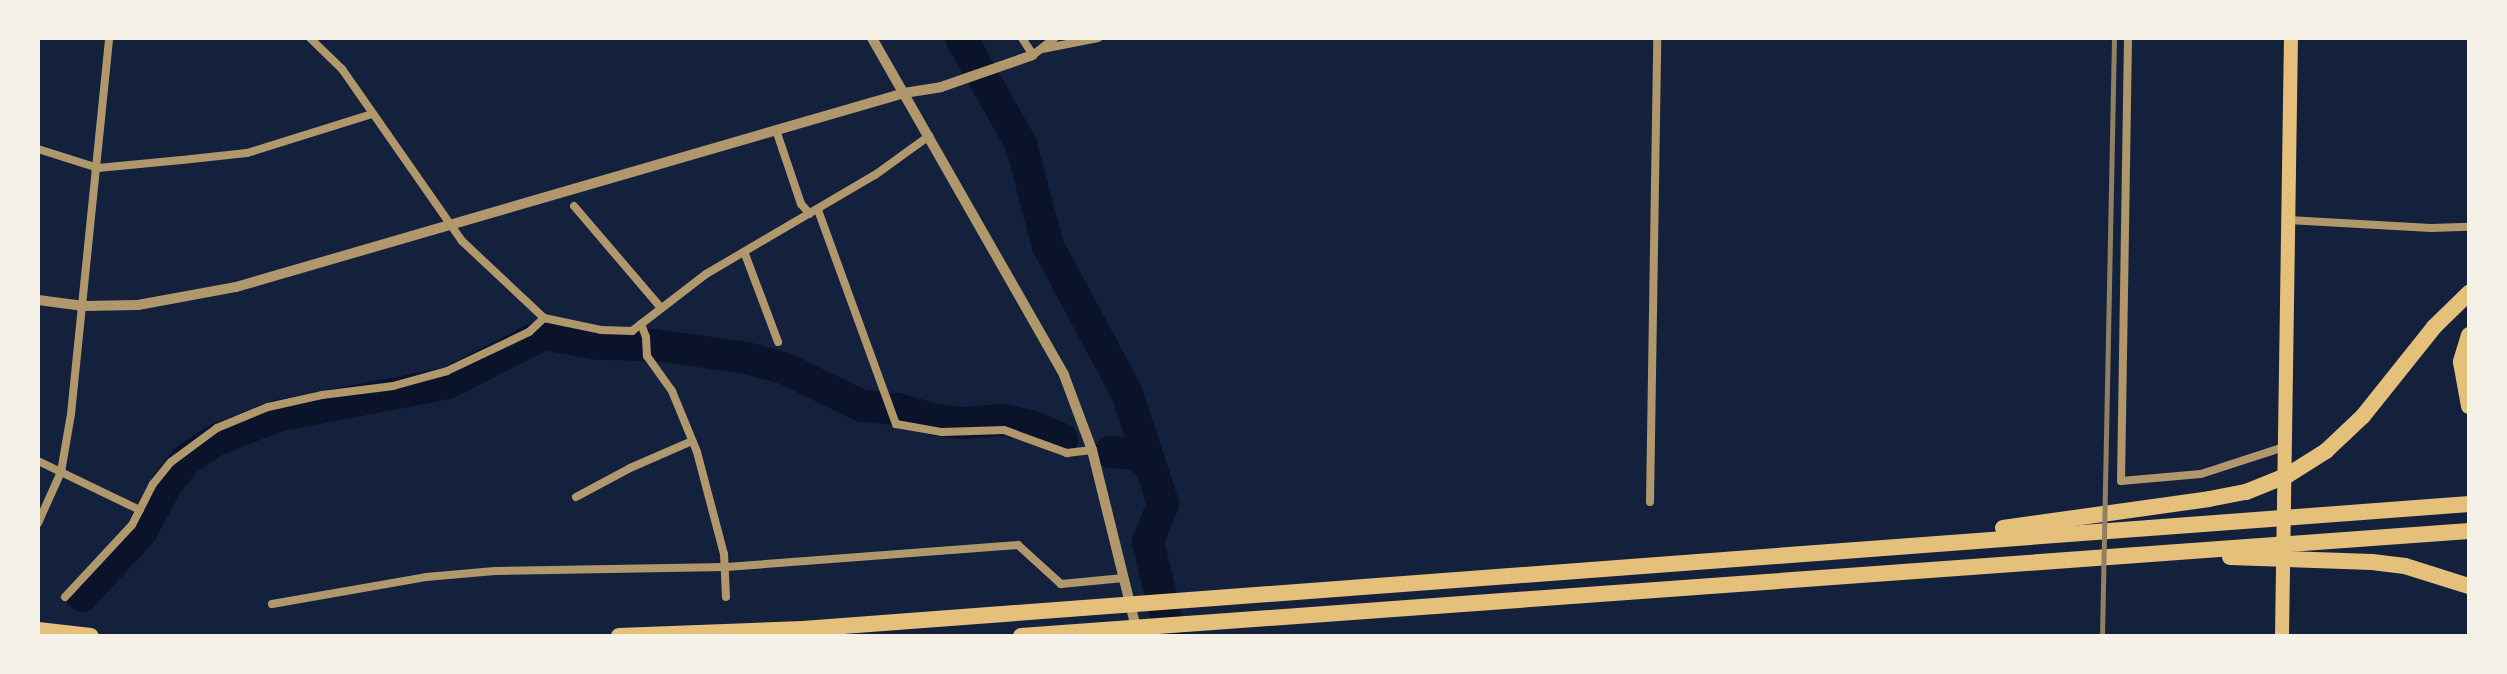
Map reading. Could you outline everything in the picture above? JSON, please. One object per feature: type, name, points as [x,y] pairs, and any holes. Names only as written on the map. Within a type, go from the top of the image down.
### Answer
[{"type":"highway","points":[[2282,636],[2291,38]]},
{"type":"highway","points":[[2064,528],[2136,511],[2246,492],[2308,463],[2363,416],[2434,327],[2469,293]]},
{"type":"highway","points":[[2469,335],[2461,362],[2469,406]]},
{"type":"highway","points":[[619,636],[803,629],[1022,610],[1683,564],[2064,528],[2137,530],[2469,504]]},
{"type":"highway","points":[[1024,636],[2083,558],[2307,550],[2469,531]]},
{"type":"highway","points":[[2307,550],[2405,566],[2469,586]]},
{"type":"highway","points":[[38,630],[91,636]]},
{"type":"street","points":[[38,523],[61,472],[84,306],[109,38]]},
{"type":"street","points":[[310,38],[331,56],[450,227],[544,318],[601,330],[632,331],[706,274],[814,212],[929,136]]},
{"type":"street","points":[[872,38],[1064,375],[1092,450],[1138,636]]},
{"type":"street","points":[[1022,38],[1037,52]]},
{"type":"street","points":[[1037,52],[1055,38]]},
{"type":"street","points":[[38,300],[84,306],[138,305],[206,295],[450,227],[904,93],[941,87],[1037,52],[1098,38]]},
{"type":"street","points":[[1650,502],[1657,38]]},
{"type":"street","points":[[2128,38],[2121,481],[2201,474],[2284,447]]},
{"type":"street","points":[[38,149],[98,168],[247,153],[372,114]]},
{"type":"street","points":[[776,130],[801,204],[814,212],[896,424],[942,432],[987,429],[1020,433],[1075,455],[1092,450]]},
{"type":"street","points":[[574,206],[661,308]]},
{"type":"street","points":[[2287,220],[2431,228],[2469,227]]},
{"type":"street","points":[[745,254],[778,342]]},
{"type":"street","points":[[65,597],[118,541],[140,510],[153,484],[180,452],[217,428],[268,407],[393,386],[447,371],[529,332],[544,318]]},
{"type":"street","points":[[641,324],[647,353],[672,391],[692,441],[726,567],[726,597]]},
{"type":"street","points":[[576,497],[630,468],[692,441]]},
{"type":"street","points":[[38,461],[140,510]]},
{"type":"street","points":[[272,604],[426,577],[495,571],[726,567],[1018,545],[1061,584],[1124,578]]},
{"type":"waterway","points":[[961,38],[1021,144],[1048,246],[1127,393],[1163,504],[1148,542],[1171,636]]},
{"type":"waterway","points":[[82,596],[141,532],[167,484],[186,460],[216,440],[277,416],[448,383],[544,334],[598,344],[655,345],[746,358],[784,368],[862,406],[897,409],[936,420],[966,423],[1003,420],[1031,426],[1062,439]]},
{"type":"waterway","points":[[1110,452],[1136,454],[1150,465]]},
{"type":"railway","points":[[2102,636],[2114,38]]}]
